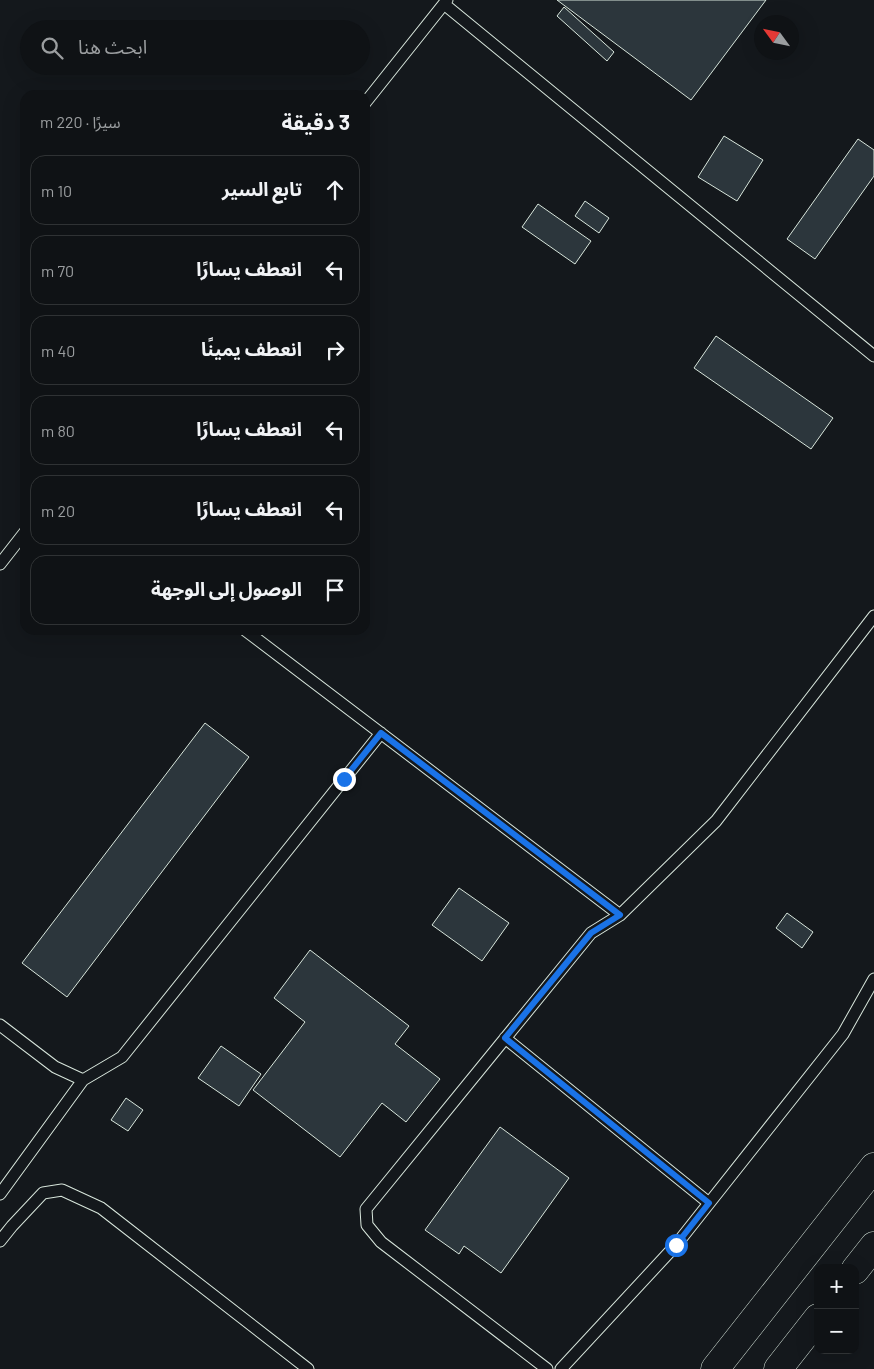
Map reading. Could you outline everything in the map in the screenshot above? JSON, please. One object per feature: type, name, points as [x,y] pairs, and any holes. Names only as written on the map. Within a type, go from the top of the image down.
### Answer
[{"type":"main road","points":[[715,1369],[874,1167]]},
{"type":"main road","points":[[859,1265],[874,1246]]},
{"type":"main road","points":[[778,1369],[814,1323]]},
{"type":"lane","points":[[370,97],[445,2],[874,356]]},
{"type":"lane","points":[[0,564],[20,538]]},
{"type":"lane","points":[[548,1369],[381,1242],[367,1225],[366,1209],[591,933],[620,915],[716,821],[874,616]]},
{"type":"lane","points":[[252,635],[620,915]]},
{"type":"lane","points":[[1,1190],[83,1080],[122,1058],[381,733]]},
{"type":"lane","points":[[561,1369],[676,1245],[844,1034],[874,979]]},
{"type":"lane","points":[[0,1024],[55,1067],[83,1080]]},
{"type":"lane","points":[[505,1038],[709,1203]]},
{"type":"lane","points":[[0,1241],[43,1193],[62,1190],[101,1208],[308,1369]]},
{"type":"building","points":[[557,0],[766,0],[691,100]]},
{"type":"building","points":[[564,7],[614,52],[607,61],[557,16]]},
{"type":"building","points":[[724,136],[763,160],[737,201],[698,177]]},
{"type":"building","points":[[858,139],[874,150],[874,176],[815,259],[787,239]]},
{"type":"building","points":[[585,201],[609,218],[599,233],[575,216]]},
{"type":"building","points":[[538,204],[591,241],[575,264],[522,227]]},
{"type":"building","points":[[716,336],[833,418],[811,449],[694,368]]},
{"type":"building","points":[[205,723],[249,757],[67,997],[22,963]]},
{"type":"building","points":[[459,888],[509,923],[482,961],[432,925]]},
{"type":"building","points":[[787,913],[813,932],[802,948],[776,928]]},
{"type":"building","points":[[310,950],[409,1026],[395,1044],[440,1079],[406,1122],[382,1103],[340,1157],[253,1090],[305,1022],[274,998]]},
{"type":"building","points":[[221,1046],[261,1074],[239,1106],[198,1078]]},
{"type":"building","points":[[126,1098],[143,1110],[128,1131],[111,1120]]},
{"type":"building","points":[[500,1127],[569,1178],[501,1273],[464,1246],[459,1254],[425,1230]]},
{"type":"route","points":[[344,779],[381,733],[620,915],[591,933],[505,1038],[709,1203],[676,1245]]}]
